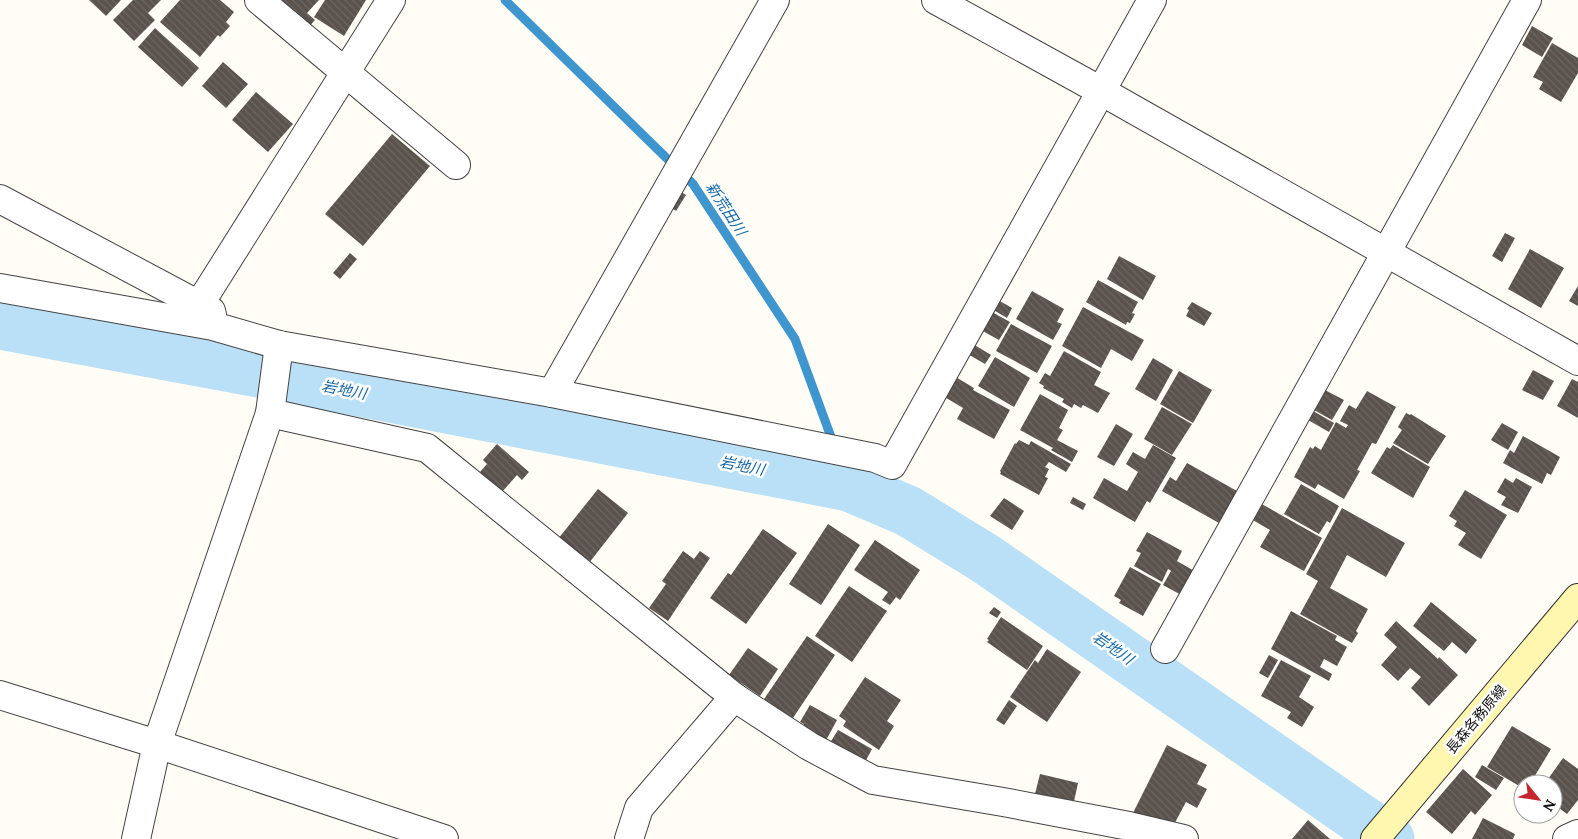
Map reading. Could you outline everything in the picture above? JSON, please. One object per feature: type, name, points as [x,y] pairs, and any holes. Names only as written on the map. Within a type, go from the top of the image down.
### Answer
[{"type":"main road","name":"長森各務原線","points":[[1375,839],[1578,598]]},
{"type":"street","points":[[258,0],[456,165]]},
{"type":"street","points":[[206,316],[345,72],[391,0]]},
{"type":"street","points":[[552,393],[775,0]]},
{"type":"street","points":[[936,0],[1578,360]]},
{"type":"street","points":[[0,200],[206,316],[280,345],[552,393],[875,458],[892,465],[1152,0]]},
{"type":"street","points":[[1165,649],[1527,0]]},
{"type":"street","points":[[0,288],[206,316]]},
{"type":"street","points":[[136,839],[156,744],[270,413],[280,345]]},
{"type":"street","points":[[270,413],[427,448],[734,697],[809,746],[873,780],[1003,802],[1128,826],[1184,839]]},
{"type":"street","points":[[0,696],[156,744],[444,839]]},
{"type":"street","points":[[629,839],[639,808],[734,697]]},
{"type":"street","points":[[1567,839],[1578,834]]},
{"type":"building","points":[[89,0],[121,0],[106,16]]},
{"type":"building","points":[[133,0],[161,0],[148,13],[155,20],[134,41],[113,20]]},
{"type":"building","points":[[180,0],[220,0],[234,12],[226,22],[230,26],[220,37],[218,35],[200,57],[160,22]]},
{"type":"building","points":[[274,0],[319,0],[307,13],[315,20],[307,29]]},
{"type":"building","points":[[325,0],[366,0],[344,36],[314,17]]},
{"type":"building","points":[[1532,26],[1553,38],[1542,57],[1522,45]]},
{"type":"building","points":[[155,28],[199,68],[182,87],[138,47]]},
{"type":"building","points":[[1552,43],[1578,58],[1578,73],[1561,102],[1539,89],[1543,82],[1533,77]]},
{"type":"building","points":[[223,62],[248,84],[226,108],[202,86]]},
{"type":"building","points":[[256,92],[293,124],[268,152],[232,120]]},
{"type":"building","points":[[392,134],[430,166],[363,246],[325,214]]},
{"type":"building","points":[[678,190],[686,195],[676,211],[668,206]]},
{"type":"building","points":[[1505,233],[1515,238],[1502,262],[1492,256]]},
{"type":"building","points":[[1530,249],[1564,268],[1541,308],[1508,289]]},
{"type":"building","points":[[350,253],[357,259],[340,279],[333,273]]},
{"type":"building","points":[[1119,256],[1156,276],[1143,300],[1107,279]]},
{"type":"building","points":[[1098,280],[1138,302],[1132,313],[1135,314],[1130,323],[1127,322],[1126,325],[1086,302]]},
{"type":"building","points":[[1578,286],[1578,306],[1569,301]]},
{"type":"building","points":[[1032,291],[1064,309],[1057,322],[1062,324],[1053,340],[1016,319]]},
{"type":"building","points":[[998,300],[1012,308],[1007,318],[992,309]]},
{"type":"building","points":[[1192,302],[1212,313],[1204,326],[1186,316],[1189,310],[1187,309]]},
{"type":"building","points":[[1083,307],[1144,340],[1132,361],[1111,349],[1101,368],[1062,346]]},
{"type":"building","points":[[992,312],[1010,322],[999,340],[981,330]]},
{"type":"building","points":[[1011,324],[1052,346],[1037,373],[996,351]]},
{"type":"building","points":[[973,344],[991,355],[985,364],[966,353]]},
{"type":"building","points":[[1064,351],[1101,372],[1094,385],[1110,393],[1098,413],[1083,405],[1081,408],[1074,404],[1072,408],[1062,402],[1064,399],[1043,388],[1044,386],[1039,383],[1045,373],[1050,376]]},
{"type":"building","points":[[995,357],[1030,378],[1014,407],[978,386]]},
{"type":"building","points":[[1153,358],[1173,370],[1156,401],[1135,389]]},
{"type":"building","points":[[1533,370],[1554,381],[1543,400],[1522,390]]},
{"type":"building","points":[[1179,371],[1212,390],[1193,423],[1160,404]]},
{"type":"building","points":[[954,376],[974,388],[973,390],[1010,410],[994,439],[957,419],[963,408],[943,396]]},
{"type":"building","points":[[1572,379],[1578,382],[1578,418],[1557,406]]},
{"type":"building","points":[[1325,390],[1344,400],[1332,420],[1314,410]]},
{"type":"building","points":[[1367,391],[1396,407],[1376,444],[1372,443],[1357,470],[1360,471],[1344,499],[1318,484],[1315,489],[1294,477],[1310,447],[1313,449],[1315,446],[1321,450],[1336,422],[1346,428],[1348,425],[1340,421],[1349,405],[1356,409]]},
{"type":"building","points":[[1040,394],[1068,410],[1059,428],[1063,430],[1057,440],[1078,451],[1072,462],[1051,450],[1053,448],[1020,430]]},
{"type":"building","points":[[1162,407],[1192,424],[1172,455],[1144,439]]},
{"type":"building","points":[[1313,411],[1334,423],[1329,432],[1308,420]]},
{"type":"building","points":[[1406,413],[1411,414],[1446,436],[1428,464],[1393,443],[1402,430],[1398,427]]},
{"type":"building","points":[[1502,423],[1518,432],[1508,450],[1491,440]]},
{"type":"building","points":[[1116,424],[1133,434],[1114,466],[1097,457]]},
{"type":"building","points":[[1523,436],[1560,457],[1551,475],[1547,473],[1542,484],[1503,463],[1510,450],[1514,453]]},
{"type":"building","points":[[1019,440],[1029,445],[1031,441],[1071,464],[1066,472],[1049,462],[1045,467],[1049,469],[1045,477],[1048,478],[1039,495],[1000,474],[1015,443]]},
{"type":"building","points":[[497,444],[529,472],[522,480],[517,475],[502,492],[480,472],[487,464],[483,460]]},
{"type":"building","points":[[1153,445],[1176,458],[1150,503],[1147,501],[1135,522],[1093,498],[1104,478],[1127,491],[1138,472],[1126,464],[1133,452],[1145,459]]},
{"type":"building","points":[[1393,445],[1430,467],[1413,498],[1371,473],[1387,447],[1390,449]]},
{"type":"building","points":[[1187,463],[1237,491],[1219,523],[1162,491],[1170,477],[1176,481]]},
{"type":"building","points":[[1505,478],[1513,483],[1516,478],[1532,487],[1518,513],[1501,505],[1506,497],[1497,492]]},
{"type":"building","points":[[1301,484],[1339,506],[1330,523],[1327,521],[1319,534],[1284,514]]},
{"type":"building","points":[[598,489],[628,513],[589,563],[558,539]]},
{"type":"building","points":[[1465,490],[1507,515],[1481,559],[1458,545],[1466,533],[1454,526],[1457,521],[1449,516]]},
{"type":"building","points":[[1073,497],[1086,504],[1083,510],[1070,503]]},
{"type":"building","points":[[1004,498],[1024,511],[1012,530],[990,516]]},
{"type":"building","points":[[1260,503],[1322,538],[1304,571],[1260,547],[1270,530],[1251,519]]},
{"type":"building","points":[[1342,508],[1405,543],[1386,577],[1347,555],[1330,588],[1368,609],[1352,643],[1300,614],[1318,581],[1306,574]]},
{"type":"building","points":[[828,524],[860,545],[821,605],[789,584]]},
{"type":"building","points":[[763,529],[797,553],[746,624],[710,598],[728,573],[731,575]]},
{"type":"building","points":[[1147,532],[1182,551],[1177,561],[1196,572],[1183,596],[1163,585],[1171,571],[1168,569],[1162,582],[1134,566],[1141,553],[1136,551]]},
{"type":"building","points":[[875,540],[920,570],[900,600],[896,597],[890,605],[882,600],[888,592],[854,570]]},
{"type":"building","points":[[683,551],[694,559],[700,551],[710,558],[668,621],[649,608],[666,584],[662,581]]},
{"type":"building","points":[[1130,567],[1161,584],[1143,616],[1119,603],[1121,600],[1114,596]]},
{"type":"building","points":[[849,586],[887,611],[852,662],[815,636]]},
{"type":"building","points":[[1431,602],[1477,640],[1466,654],[1452,642],[1444,651],[1413,626]]},
{"type":"building","points":[[994,607],[1001,612],[997,618],[989,613]]},
{"type":"building","points":[[1291,611],[1337,636],[1335,640],[1347,647],[1337,666],[1324,659],[1320,667],[1332,674],[1329,681],[1271,649]]},
{"type":"building","points":[[1001,617],[1043,646],[1027,670],[987,642]]},
{"type":"building","points":[[1396,621],[1458,675],[1429,706],[1411,688],[1421,677],[1410,668],[1398,681],[1381,665],[1397,647],[1384,635]]},
{"type":"building","points":[[807,636],[835,655],[791,721],[762,702]]},
{"type":"building","points":[[748,648],[778,669],[760,696],[729,675]]},
{"type":"building","points":[[1047,649],[1081,672],[1047,722],[1010,697],[1035,660],[1038,663]]},
{"type":"building","points":[[1269,655],[1278,660],[1268,678],[1259,673]]},
{"type":"building","points":[[1281,660],[1311,676],[1299,697],[1314,707],[1302,727],[1287,718],[1291,712],[1261,696]]},
{"type":"building","points":[[865,677],[901,700],[887,721],[894,726],[879,750],[843,726],[846,721],[839,716]]},
{"type":"building","points":[[1009,700],[1017,706],[1004,725],[996,720]]},
{"type":"building","points":[[810,705],[837,720],[824,744],[800,731],[804,724],[800,722]]},
{"type":"building","points":[[1512,726],[1551,749],[1536,774],[1513,774],[1513,782],[1487,767]]},
{"type":"building","points":[[838,730],[872,749],[863,766],[828,746]]},
{"type":"building","points":[[1167,745],[1207,765],[1197,784],[1207,789],[1197,808],[1186,802],[1170,832],[1133,813]]},
{"type":"building","points":[[1563,758],[1578,769],[1578,800],[1567,814],[1563,811],[1563,774],[1552,774]]},
{"type":"building","points":[[1482,765],[1504,778],[1496,790],[1475,777]]},
{"type":"building","points":[[1463,769],[1492,795],[1475,815],[1471,811],[1452,834],[1426,812]]},
{"type":"building","points":[[1040,774],[1078,783],[1073,806],[1034,798]]},
{"type":"building","points":[[1483,818],[1515,834],[1513,839],[1472,839]]},
{"type":"building","points":[[1308,820],[1330,839],[1292,839]]},
{"type":"waterway","name":"新荒田川","points":[[505,0],[693,184],[795,339],[849,486]]},
{"type":"waterway","name":"岩地川","points":[[0,324],[333,386],[849,486],[908,511],[986,559],[1389,839]]}]
